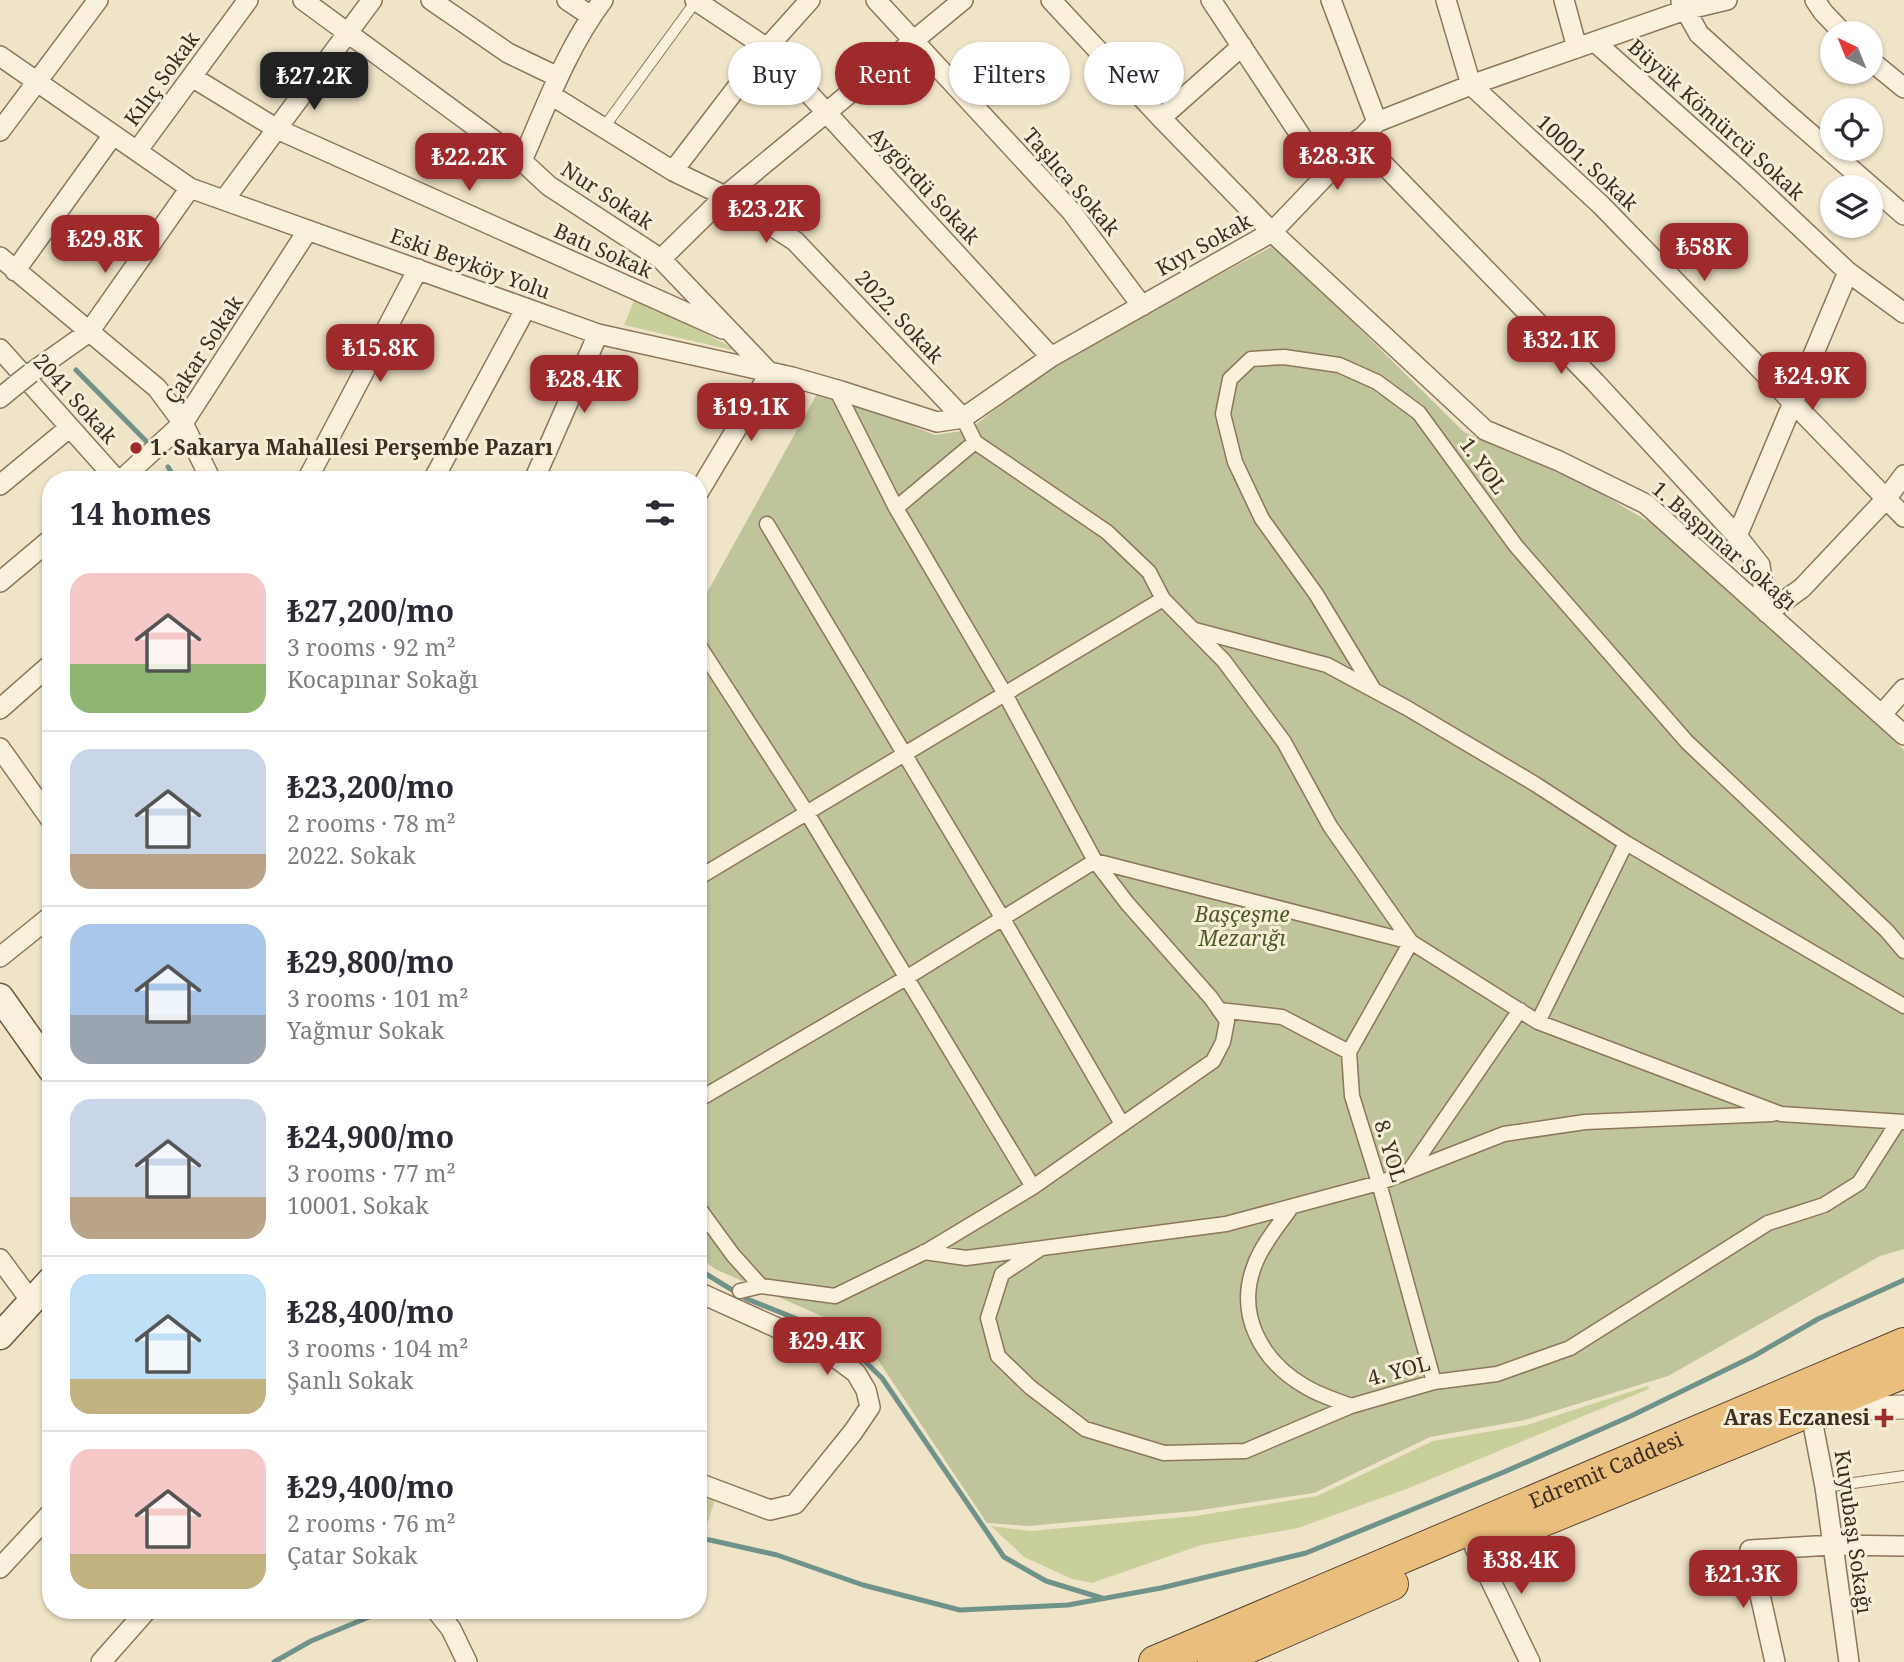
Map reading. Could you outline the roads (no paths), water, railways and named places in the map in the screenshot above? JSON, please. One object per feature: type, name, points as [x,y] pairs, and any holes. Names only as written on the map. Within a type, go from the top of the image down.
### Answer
[{"type":"highway","name":"Edremit Caddesi","points":[[1154,1662],[1904,1344]]},
{"type":"highway","name":"Edremit Caddesi","points":[[1214,1662],[1475,1548],[1904,1372]]},
{"type":"main road","points":[[0,997],[42,1056]]},
{"type":"main road","points":[[0,1336],[42,1289]]},
{"type":"street","points":[[0,131],[98,0]]},
{"type":"street","name":"Kılıç Sokak","points":[[137,151],[248,0]]},
{"type":"street","name":"Nur Sokak","points":[[303,0],[522,161],[549,186],[661,259],[770,373]]},
{"type":"street","points":[[224,200],[372,0]]},
{"type":"street","name":"2022. Sokak","points":[[431,0],[555,86],[605,127],[673,171],[725,196],[795,240],[963,418]]},
{"type":"street","points":[[567,0],[591,16]]},
{"type":"street","points":[[522,161],[555,86],[591,16],[603,0]]},
{"type":"street","points":[[772,42],[810,0]]},
{"type":"street","name":"Taşlıca Sokak","points":[[876,0],[1071,211],[1142,306]]},
{"type":"street","points":[[661,259],[725,196],[963,0]]},
{"type":"street","name":"1. Başpınar Sokağı","points":[[1051,0],[1272,232],[1485,430],[1559,460],[1646,504],[1904,735]]},
{"type":"street","points":[[1211,0],[1326,174]]},
{"type":"street","points":[[1331,0],[1377,122]]},
{"type":"street","points":[[1446,0],[1471,85]]},
{"type":"street","points":[[1564,0],[1586,45]]},
{"type":"street","name":"Kıyı Sokak","points":[[963,418],[1051,357],[1272,232],[1377,122],[1471,85],[1586,45],[1683,5],[1727,0]]},
{"type":"street","points":[[1815,0],[1832,21]]},
{"type":"street","name":"Aygördü Sokak","points":[[696,1],[758,42]]},
{"type":"street","points":[[1683,5],[1699,34],[1904,215]]},
{"type":"street","name":"Büyük Kömürcü Sokak","points":[[1586,45],[1748,178],[1848,272],[1904,313]]},
{"type":"street","points":[[1161,118],[1242,46]]},
{"type":"street","name":"Eski Beyköy Yolu","points":[[0,56],[190,188],[598,334],[841,391],[937,422],[963,418]]},
{"type":"street","points":[[1883,71],[1904,88]]},
{"type":"street","name":"Batı Sokak","points":[[192,77],[277,129],[733,334]]},
{"type":"street","name":"10001. Sokak","points":[[1471,85],[1601,205],[1904,516]]},
{"type":"street","points":[[673,171],[728,99]]},
{"type":"street","name":"Aygördü Sokak","points":[[818,105],[1051,357]]},
{"type":"street","points":[[15,271],[113,135]]},
{"type":"street","points":[[1359,139],[1576,362],[1737,536],[1760,565],[1767,613],[1802,588],[1886,499],[1904,475]]},
{"type":"street","points":[[0,398],[89,332],[190,188]]},
{"type":"street","name":"Çakar Sokak","points":[[129,471],[183,423],[308,230]]},
{"type":"street","points":[[0,257],[157,388],[183,423],[207,471]]},
{"type":"street","points":[[312,471],[418,269]]},
{"type":"street","points":[[1737,536],[1848,272]]},
{"type":"street","points":[[438,471],[526,308]]},
{"type":"street","points":[[538,471],[598,334]]},
{"type":"street","name":"2041 Sokak","points":[[0,349],[110,471]]},
{"type":"street","name":"1. YOL","points":[[1374,690],[1316,594],[1262,519],[1235,462],[1223,414],[1230,379],[1251,359],[1284,357],[1339,365],[1377,382],[1419,413],[1516,546],[1687,742],[1887,931],[1904,951]]},
{"type":"street","points":[[707,478],[770,373]]},
{"type":"street","points":[[740,1291],[761,1286],[835,1297],[924,1252],[1033,1187],[1213,1061],[1223,1042],[1227,1021],[1127,903],[1096,861],[1005,694],[896,508],[840,397]]},
{"type":"street","points":[[963,418],[975,442],[1107,532],[1149,572],[1163,599],[1224,661],[1284,742],[1330,826],[1411,943]]},
{"type":"street","points":[[0,485],[69,428]]},
{"type":"street","points":[[896,508],[975,442]]},
{"type":"street","points":[[767,524],[1122,1124]]},
{"type":"street","points":[[0,582],[42,547]]},
{"type":"street","points":[[707,873],[1163,599]]},
{"type":"street","points":[[1193,630],[1327,665],[1535,784],[1626,843],[1904,1006]]},
{"type":"street","points":[[707,658],[807,813],[1033,1187]]},
{"type":"street","points":[[0,709],[42,672]]},
{"type":"street","points":[[1882,714],[1904,689]]},
{"type":"street","points":[[0,748],[42,807]]},
{"type":"street","points":[[1538,1021],[1626,843]]},
{"type":"street","points":[[707,1095],[906,978],[1096,861],[1411,943],[1538,1021],[1781,1114]]},
{"type":"street","points":[[0,957],[42,923]]},
{"type":"street","points":[[1219,1010],[1282,1017],[1349,1052],[1411,943]]},
{"type":"street","points":[[1409,1171],[1520,1010]]},
{"type":"street","name":"8. YOL","points":[[1349,1052],[1352,1096],[1434,1382]]},
{"type":"street","points":[[924,1252],[966,1258],[1226,1224],[1379,1183],[1504,1134],[1585,1122],[1781,1114],[1901,1122]]},
{"type":"street","name":"4. YOL","points":[[1040,1249],[1002,1274],[988,1318],[998,1356],[1030,1387],[1085,1429],[1164,1453],[1245,1451],[1351,1406],[1434,1382],[1497,1374],[1570,1348],[1768,1223],[1824,1205],[1859,1183],[1901,1122]]},
{"type":"street","points":[[1290,1209],[1255,1262],[1247,1297],[1254,1334],[1276,1363],[1306,1387],[1351,1406]]},
{"type":"street","points":[[707,1219],[733,1255],[761,1286]]},
{"type":"street","points":[[0,1259],[31,1301]]},
{"type":"street","points":[[707,1296],[824,1349],[856,1373],[866,1390],[870,1407],[795,1504],[770,1510],[707,1486]]},
{"type":"street","points":[[1810,1409],[1904,1407]]},
{"type":"street","name":"Kuyubaşı Sokağı","points":[[1810,1409],[1825,1487],[1849,1662]]},
{"type":"street","points":[[0,1568],[42,1523]]},
{"type":"street","points":[[1774,1662],[1750,1550],[1832,1545],[1904,1546]]},
{"type":"street","points":[[1475,1548],[1530,1662]]},
{"type":"street","points":[[100,1662],[139,1619]]},
{"type":"street","points":[[443,1619],[467,1662]]},
{"type":"lane","points":[[605,127],[696,1]]},
{"type":"lane","points":[[1825,1487],[1904,1476]]},
{"type":"waterway","points":[[76,370],[146,441]]},
{"type":"waterway","points":[[168,467],[170,471]]},
{"type":"waterway","points":[[707,1275],[747,1299],[815,1326],[850,1347],[882,1378],[1004,1557],[1046,1581],[1102,1598]]},
{"type":"waterway","points":[[707,1540],[777,1555],[863,1585],[960,1610],[1068,1605],[1161,1588],[1306,1553],[1504,1472],[1631,1416],[1754,1356],[1818,1319],[1904,1280]]},
{"type":"waterway","points":[[274,1662],[311,1641],[364,1619]]},
{"type":"place","name":"1. Sakarya Mahallesi Perşembe Pazarı","points":[[136,448]]},
{"type":"place","name":"Aras Eczanesi","points":[[1884,1418]]},
{"type":"park label","name":"Başçeşme Mezarığı","points":[[1242,927]]}]
